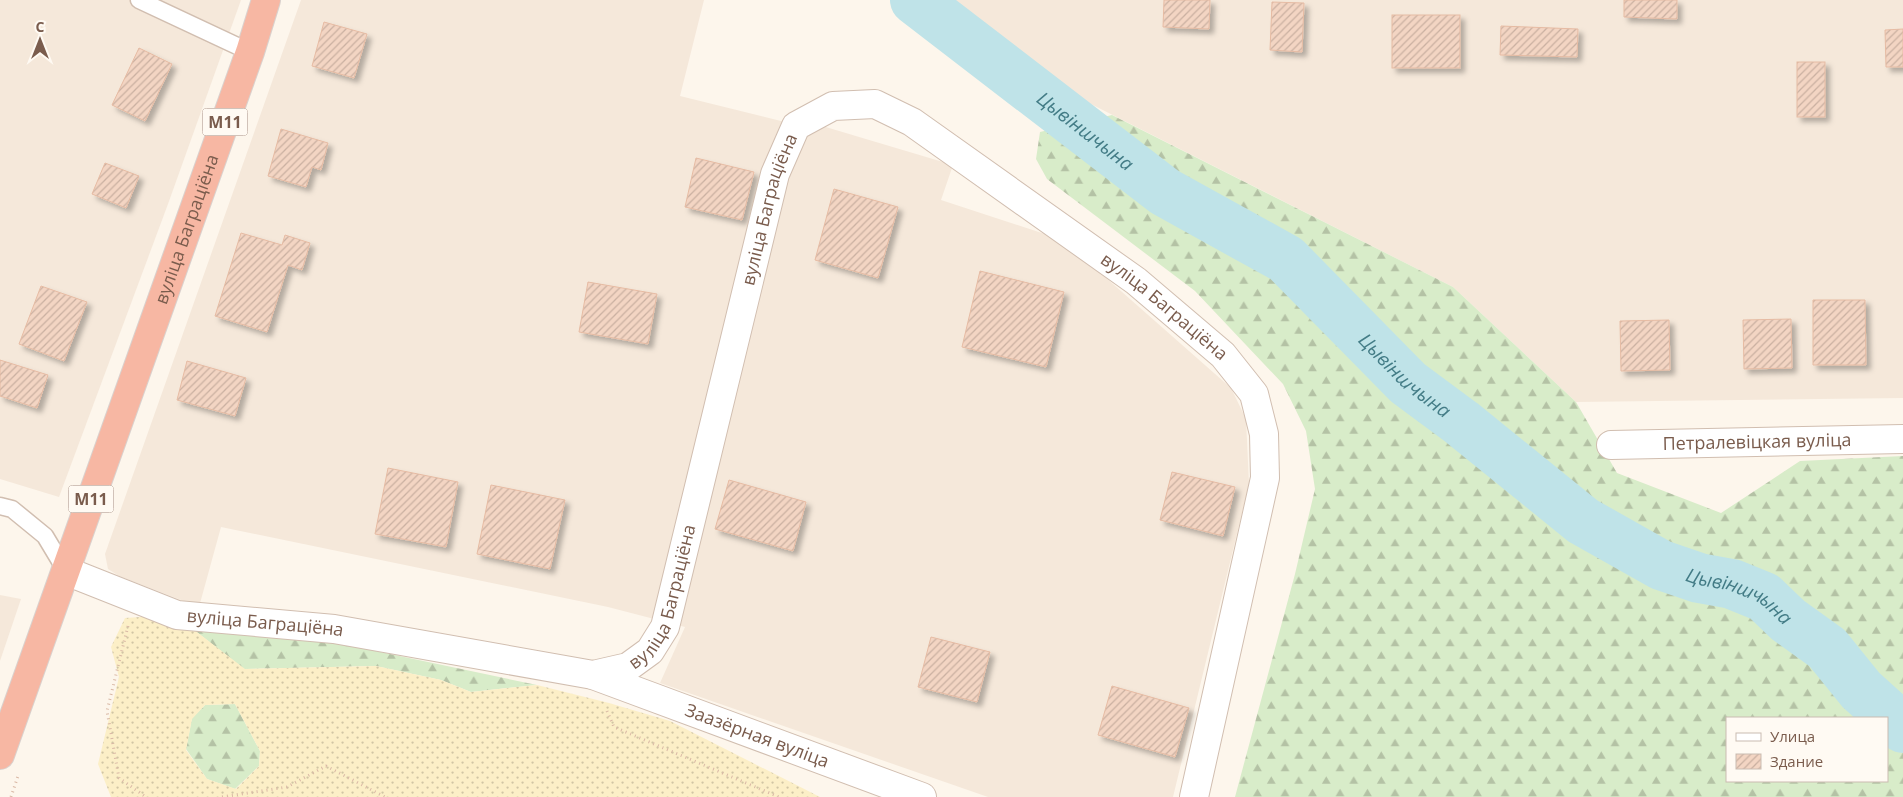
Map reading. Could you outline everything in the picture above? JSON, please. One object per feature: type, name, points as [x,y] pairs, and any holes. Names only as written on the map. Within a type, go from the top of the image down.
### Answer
[{"type":"highway","name":"вуліца Баграціёна","points":[[0,755],[250,52],[266,0]]},
{"type":"street","name":"вуліца Баграціёна","points":[[66,571],[177,615],[334,630],[593,675],[628,667],[650,652],[665,627],[775,174],[796,126],[833,106],[875,104],[912,122],[1136,281],[1223,355],[1254,394],[1264,434],[1265,478],[1194,797]]},
{"type":"street","name":"Петралевіцкая вуліца","points":[[1611,445],[1903,439]]},
{"type":"street","name":"Заазёрная вуліца","points":[[593,675],[922,797]]},
{"type":"lane","points":[[139,0],[250,52]]},
{"type":"lane","points":[[0,506],[12,509],[45,536],[66,571]]},
{"type":"path","points":[[135,598],[107,712],[119,778],[146,797]]},
{"type":"path","points":[[593,675],[614,727],[779,797]]},
{"type":"path","points":[[222,797],[287,787],[326,766],[385,797]]},
{"type":"shaded area","points":[[0,0],[241,0],[168,204],[59,497],[0,479]]},
{"type":"shaded area","points":[[301,0],[704,0],[680,96],[781,121],[819,125],[953,165],[941,200],[1063,240],[1231,388],[1246,419],[1249,484],[1173,797],[988,797],[660,683],[685,627],[608,607],[221,527],[199,607],[119,576],[108,569],[105,554]]},
{"type":"shaded area","points":[[939,0],[1903,0],[1903,398],[1576,402],[1453,287],[1083,100],[1011,54]]},
{"type":"shaded area","points":[[0,595],[21,599],[0,661]]},
{"type":"green space","points":[[1112,115],[1453,287],[1576,402],[1617,473],[1721,513],[1800,461],[1903,456],[1903,797],[1235,797],[1295,574],[1315,489],[1306,431],[1283,384],[1195,291],[1047,179],[1036,159],[1040,132]]},
{"type":"green space","points":[[189,626],[333,642],[537,685],[471,692],[441,680],[376,666],[244,669]]},
{"type":"green space","points":[[235,704],[260,751],[259,766],[235,789],[207,779],[186,749],[192,718],[205,705]]},
{"type":"sand","points":[[157,616],[189,626],[245,669],[376,666],[441,680],[471,692],[537,685],[609,703],[670,721],[820,797],[111,797],[98,764],[119,677],[111,647],[125,618]],"holes":[[[235,704],[260,751],[259,766],[236,789],[207,779],[186,750],[192,719],[205,705]]]},
{"type":"building","points":[[1164,0],[1210,0],[1209,29],[1163,27]]},
{"type":"building","points":[[1624,0],[1677,0],[1677,19],[1624,17]]},
{"type":"building","points":[[1272,2],[1304,3],[1302,52],[1270,50]]},
{"type":"building","points":[[1392,15],[1460,15],[1460,68],[1392,68]]},
{"type":"building","points":[[324,22],[367,34],[354,78],[312,66]]},
{"type":"building","points":[[1501,26],[1578,29],[1577,57],[1500,55]]},
{"type":"building","points":[[1903,29],[1903,67],[1886,67],[1885,30]]},
{"type":"building","points":[[139,48],[172,64],[145,121],[112,105]]},
{"type":"building","points":[[1797,62],[1825,62],[1825,117],[1797,117]]},
{"type":"building","points":[[281,129],[328,143],[321,170],[312,167],[306,187],[268,176]]},
{"type":"building","points":[[696,158],[754,172],[742,220],[685,207]]},
{"type":"building","points":[[105,163],[139,176],[126,208],[92,194]]},
{"type":"building","points":[[834,189],[898,207],[878,278],[815,260]]},
{"type":"building","points":[[241,233],[282,245],[285,235],[310,243],[302,270],[288,265],[267,332],[215,316]]},
{"type":"building","points":[[980,271],[1064,292],[1046,367],[962,347]]},
{"type":"building","points":[[588,282],[657,294],[648,344],[579,332]]},
{"type":"building","points":[[41,286],[87,302],[64,361],[19,344]]},
{"type":"building","points":[[1813,300],[1865,300],[1866,365],[1813,365]]},
{"type":"building","points":[[1791,319],[1792,368],[1744,369],[1743,320]]},
{"type":"building","points":[[1669,320],[1670,370],[1621,371],[1620,321]]},
{"type":"building","points":[[0,360],[48,375],[37,408],[0,396]]},
{"type":"building","points":[[187,361],[246,378],[235,416],[177,400]]},
{"type":"building","points":[[388,468],[458,482],[446,547],[375,534]]},
{"type":"building","points":[[1172,472],[1235,487],[1223,536],[1160,520]]},
{"type":"building","points":[[729,480],[806,502],[793,551],[715,529]]},
{"type":"building","points":[[491,485],[565,500],[550,569],[477,554]]},
{"type":"building","points":[[931,637],[990,652],[977,702],[918,687]]},
{"type":"building","points":[[1112,686],[1189,708],[1175,757],[1098,735]]},
{"type":"waterway","name":"Цывіншчына","points":[[915,0],[1165,192],[1286,259],[1408,383],[1462,423],[1583,521],[1661,565],[1699,578],[1732,584],[1764,597],[1788,620],[1827,648],[1861,690],[1903,728]]}]
